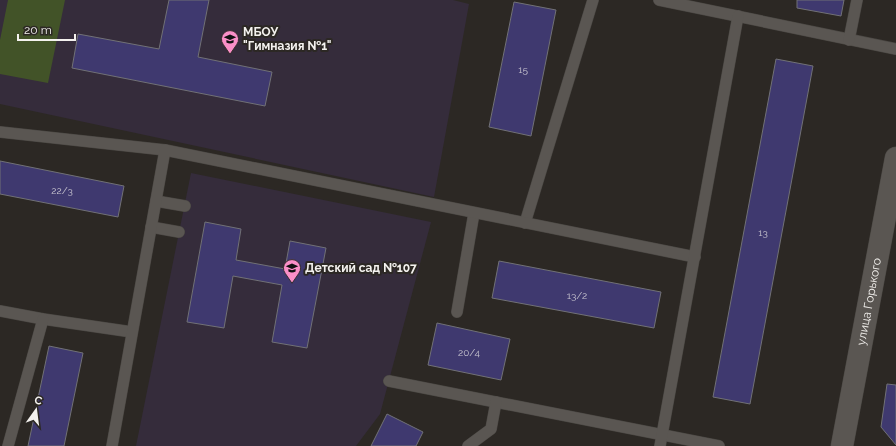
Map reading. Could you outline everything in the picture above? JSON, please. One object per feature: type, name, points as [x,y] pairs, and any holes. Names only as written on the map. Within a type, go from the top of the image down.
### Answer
[{"type":"street","name":"улица Горького","points":[[842,446],[896,158]]},
{"type":"lane","points":[[525,223],[593,0]]},
{"type":"lane","points":[[659,0],[896,49]]},
{"type":"lane","points":[[849,40],[857,0]]},
{"type":"lane","points":[[660,446],[738,16]]},
{"type":"lane","points":[[0,132],[165,150],[694,257]]},
{"type":"lane","points":[[112,446],[165,150]]},
{"type":"lane","points":[[156,201],[185,206]]},
{"type":"lane","points":[[457,312],[474,213]]},
{"type":"lane","points":[[151,227],[179,232]]},
{"type":"lane","points":[[0,311],[132,332]]},
{"type":"lane","points":[[8,446],[43,319]]},
{"type":"lane","points":[[389,381],[719,446]]},
{"type":"lane","points":[[468,446],[491,429],[496,402]]},
{"type":"shaded area","name":"МБОУ \"Гимназия №1\"","points":[[0,0],[453,0],[469,4],[434,197],[0,104]]},
{"type":"shaded area","name":"Детский сад №107","points":[[191,173],[431,222],[380,414],[356,446],[136,446]]},
{"type":"green space","points":[[8,0],[65,0],[48,83],[0,74],[0,40]]},
{"type":"building","points":[[169,0],[209,0],[198,57],[272,72],[265,106],[72,68],[78,34],[159,49]]},
{"type":"building","points":[[797,0],[844,0],[841,16],[797,8]]},
{"type":"building","points":[[514,2],[556,10],[531,136],[489,127]]},
{"type":"building","points":[[776,59],[813,66],[750,404],[713,397]]},
{"type":"building","points":[[0,161],[124,186],[118,217],[0,194]]},
{"type":"building","points":[[205,222],[241,229],[236,260],[285,269],[290,241],[326,248],[307,348],[272,342],[282,285],[233,276],[224,328],[187,322]]},
{"type":"building","points":[[499,261],[661,292],[654,328],[492,298]]},
{"type":"building","points":[[437,323],[510,339],[501,380],[428,365]]},
{"type":"building","points":[[49,346],[83,353],[64,446],[28,446]]},
{"type":"building","points":[[887,384],[896,385],[896,445],[881,427]]},
{"type":"building","points":[[387,414],[423,432],[416,446],[371,446]]},
{"type":"place","name":"МБОУ \"Гимназия №1\"","points":[[230,54]]},
{"type":"place","name":"Детский сад №107","points":[[292,283]]}]
